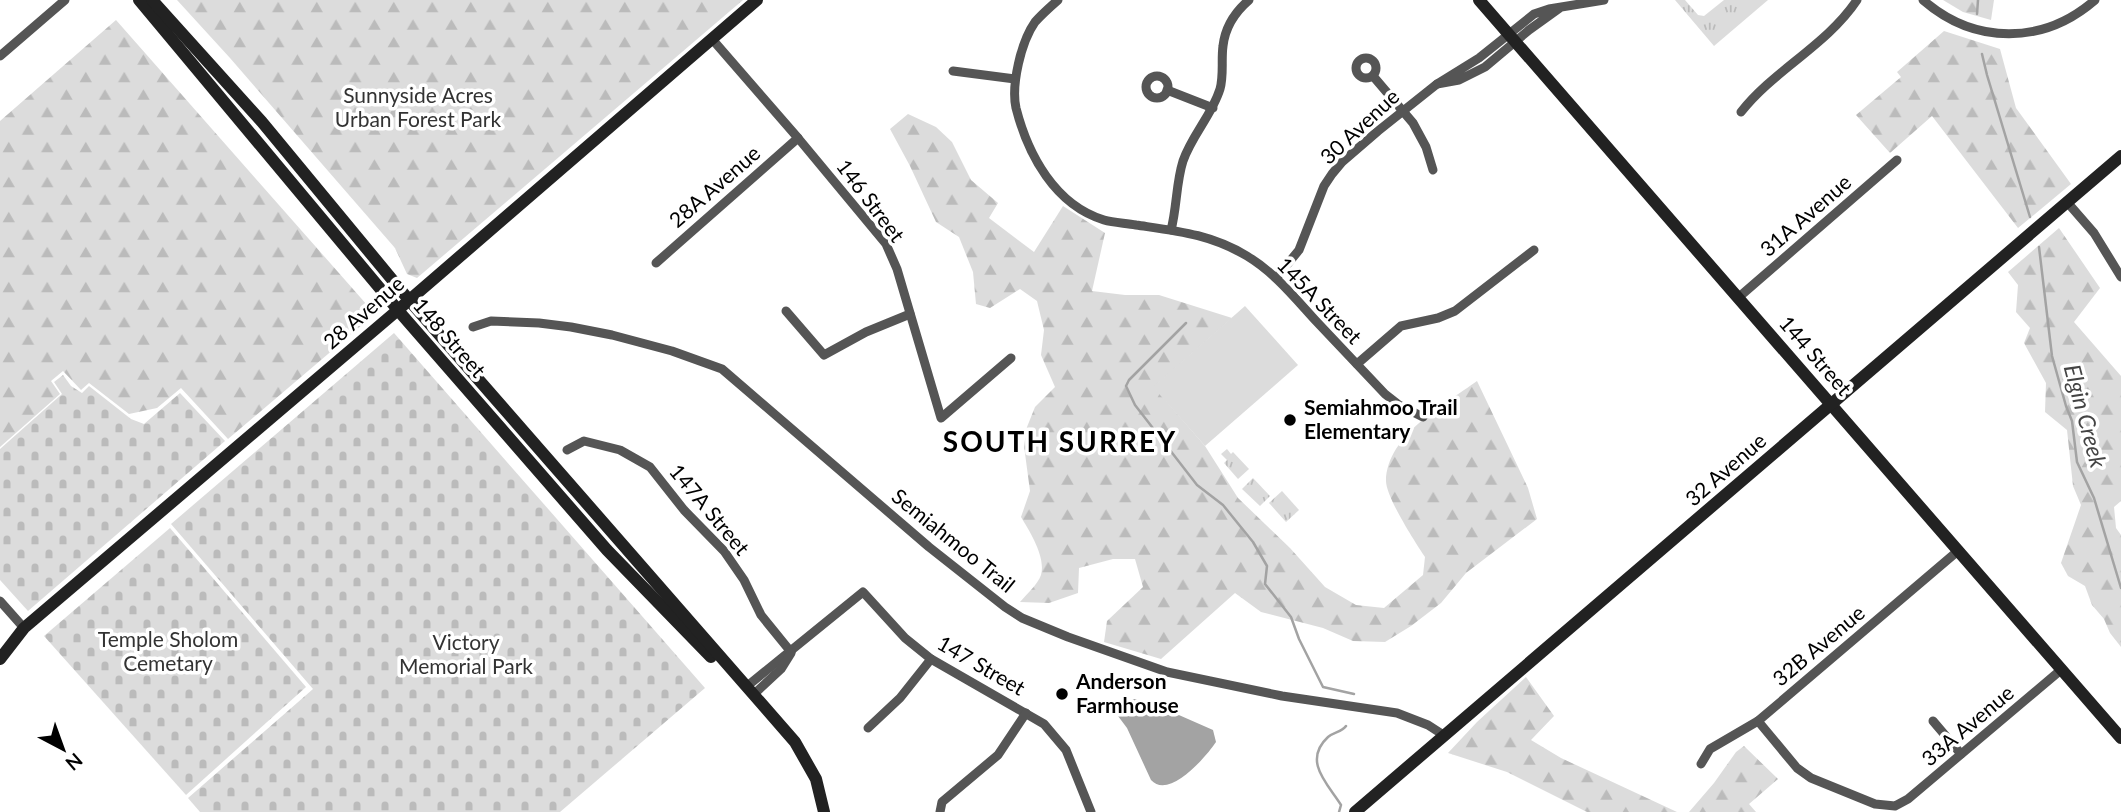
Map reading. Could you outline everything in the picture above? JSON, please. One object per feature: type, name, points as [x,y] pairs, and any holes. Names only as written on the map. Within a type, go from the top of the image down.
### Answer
[{"type":"street","points":[[0,56],[53,4],[65,0]]},
{"type":"street","name":"148 Street","points":[[139,0],[398,310],[607,550],[732,679],[749,691]]},
{"type":"street","name":"148 Street","points":[[152,0],[262,122],[409,300],[795,743],[816,779],[824,812]]},
{"type":"street","name":"28 Avenue","points":[[0,659],[24,628],[757,0]]},
{"type":"street","points":[[953,71],[1015,79],[1034,24],[1058,0]]},
{"type":"street","points":[[1171,230],[1184,160],[1213,108],[1222,78],[1226,35],[1234,16],[1248,0]]},
{"type":"street","name":"144 Street","points":[[1479,0],[2121,738]]},
{"type":"street","name":"30 Avenue","points":[[1437,84],[1459,80],[1480,70],[1534,14],[1604,0]]},
{"type":"street","points":[[1741,113],[1754,96],[1842,20],[1857,0]]},
{"type":"street","points":[[1923,0],[1955,22],[1992,33],[2018,34],[2043,30],[2074,16],[2095,0]]},
{"type":"street","name":"30 Avenue","points":[[1277,277],[1299,250],[1310,228],[1324,186],[1342,162],[1402,110],[1437,84],[1512,37]]},
{"type":"street","name":"146 Street","points":[[712,38],[886,244],[897,269],[941,418],[1012,358]]},
{"type":"street","points":[[1473,61],[1480,70]]},
{"type":"street","points":[[1373,76],[1420,135],[1433,170]]},
{"type":"street","name":"145A Street","points":[[1015,79],[1014,99],[1022,130],[1032,154],[1063,196],[1104,220],[1208,237],[1246,256],[1277,277],[1392,399],[1423,417]]},
{"type":"street","points":[[1167,90],[1213,108]]},
{"type":"street","name":"28A Avenue","points":[[656,263],[798,138]]},
{"type":"street","name":"32 Avenue","points":[[1355,812],[2121,156]]},
{"type":"street","name":"31A Avenue","points":[[1739,297],[1897,160]]},
{"type":"street","points":[[2067,202],[2094,233],[2121,277]]},
{"type":"street","points":[[1357,364],[1401,326],[1438,318],[1455,311],[1534,250]]},
{"type":"street","points":[[786,311],[824,355],[866,332],[910,314]]},
{"type":"street","name":"Semiahmoo Trail","points":[[473,327],[491,321],[571,327],[672,351],[722,369],[929,547],[1022,618],[1167,672],[1282,696],[1397,713],[1429,725],[1445,736]]},
{"type":"street","name":"147A Street","points":[[567,450],[584,441],[620,450],[650,467],[684,510],[724,551],[744,580],[761,615],[792,652]]},
{"type":"street","name":"32B Avenue","points":[[1701,764],[1712,747],[1758,721],[1959,550]]},
{"type":"street","name":"147 Street","points":[[792,652],[863,592],[905,638],[931,659],[1044,724],[1066,750],[1091,812]]},
{"type":"street","points":[[0,601],[24,628]]},
{"type":"street","points":[[749,691],[781,669],[792,652]]},
{"type":"street","points":[[868,728],[900,698],[931,659]]},
{"type":"street","name":"33A Avenue","points":[[1896,809],[2062,669]]},
{"type":"street","points":[[940,812],[942,802],[998,755],[1026,713]]},
{"type":"street","points":[[1758,721],[1805,775],[1864,801],[1896,809]]},
{"type":"street","points":[[1933,721],[1961,754]]},
{"type":"green space","name":"Sunnyside Acres Urban Forest Park","points":[[177,0],[743,0],[417,278],[407,274],[395,248]]},
{"type":"green space","points":[[1675,0],[1685,0],[1698,15],[1704,16],[1724,0],[1768,0],[1714,46]]},
{"type":"green space","points":[[1943,0],[1994,0],[1991,20],[1963,12]]},
{"type":"green space","points":[[116,20],[375,314],[228,439],[181,388],[157,408],[129,414],[89,383],[81,390],[63,371],[51,381],[60,394],[0,447],[0,121]]},
{"type":"green space","points":[[1944,31],[2000,49],[2016,108],[2071,184],[2018,228],[1932,116],[1890,153],[1856,115],[1901,77],[1897,72]]},
{"type":"green space","points":[[908,114],[936,127],[952,142],[971,180],[998,203],[989,218],[1034,252],[1063,206],[1105,233],[1092,291],[1159,295],[1232,318],[1154,387],[1205,446],[1238,498],[1290,548],[1325,587],[1356,605],[1384,608],[1423,575],[1425,557],[1387,488],[1389,464],[1407,435],[1434,411],[1477,381],[1528,488],[1537,519],[1466,573],[1441,603],[1385,642],[1353,641],[1323,628],[1261,612],[1235,593],[1161,659],[1104,642],[1107,621],[1143,587],[1135,559],[1113,559],[1079,568],[1078,593],[1049,603],[1020,602],[1037,582],[1042,568],[1036,545],[1021,517],[1030,491],[1024,446],[1027,427],[1035,407],[1055,387],[1041,355],[1044,330],[1037,301],[1020,289],[990,308],[976,304],[973,272],[959,237],[936,222],[890,129]]},
{"type":"green space","points":[[2059,228],[2100,288],[2074,322],[2121,376],[2121,501],[2114,507],[2116,528],[2121,535],[2121,647],[2092,605],[2085,586],[2068,576],[2061,563],[2081,505],[2073,486],[2067,430],[2045,412],[2046,383],[2024,343],[2030,328],[2016,312],[2018,285],[2008,272]]},
{"type":"green space","points":[[1245,306],[1298,365],[1205,446],[1153,387]]},
{"type":"green space","name":"Victory Memorial Park","points":[[394,333],[705,688],[560,812],[200,812],[188,798],[313,689],[171,524]]},
{"type":"green space","points":[[63,375],[71,386],[82,393],[89,386],[131,419],[144,424],[180,393],[225,441],[28,611],[0,580],[0,449],[62,394],[54,382]]},
{"type":"green space","points":[[1227,449],[1249,469],[1238,479],[1224,463],[1227,460],[1221,454]]},
{"type":"green space","points":[[1253,478],[1270,496],[1260,506],[1242,489]]},
{"type":"green space","points":[[1282,491],[1299,510],[1286,522],[1269,503]]},
{"type":"green space","name":"Temple Sholom Cemetary","points":[[170,528],[306,687],[186,795],[44,636]]},
{"type":"green space","points":[[1526,677],[1554,716],[1531,740],[1561,758],[1677,812],[1587,812],[1507,772],[1448,753]]},
{"type":"green space","points":[[1744,746],[1778,779],[1749,804],[1756,812],[1689,812],[1736,752]]},
{"type":"shaded area","points":[[1134,699],[1147,701],[1213,730],[1216,742],[1204,757],[1177,781],[1159,785],[1151,780],[1127,728],[1115,712],[1120,702]]},
{"type":"waterway","name":"Elgin Creek","points":[[1977,14],[1978,0]]},
{"type":"waterway","name":"Elgin Creek","points":[[1982,54],[2030,217]]},
{"type":"waterway","name":"Elgin Creek","points":[[2039,247],[2052,356],[2072,421],[2077,462],[2094,498],[2121,588]]},
{"type":"waterway","points":[[1186,323],[1126,386],[1135,405],[1197,485],[1223,505],[1253,542],[1267,566],[1265,584],[1291,617],[1323,687],[1354,694]]},
{"type":"waterway","points":[[1339,812],[1341,805],[1324,781],[1317,764],[1317,755],[1328,737],[1346,726]]},
{"type":"place","name":"Semiahmoo Trail Elementary","points":[[1290,420]]},
{"type":"place","name":"Anderson Farmhouse","points":[[1062,694]]},
{"type":"district","name":"SOUTH SURREY","points":[[1060,442]]}]
